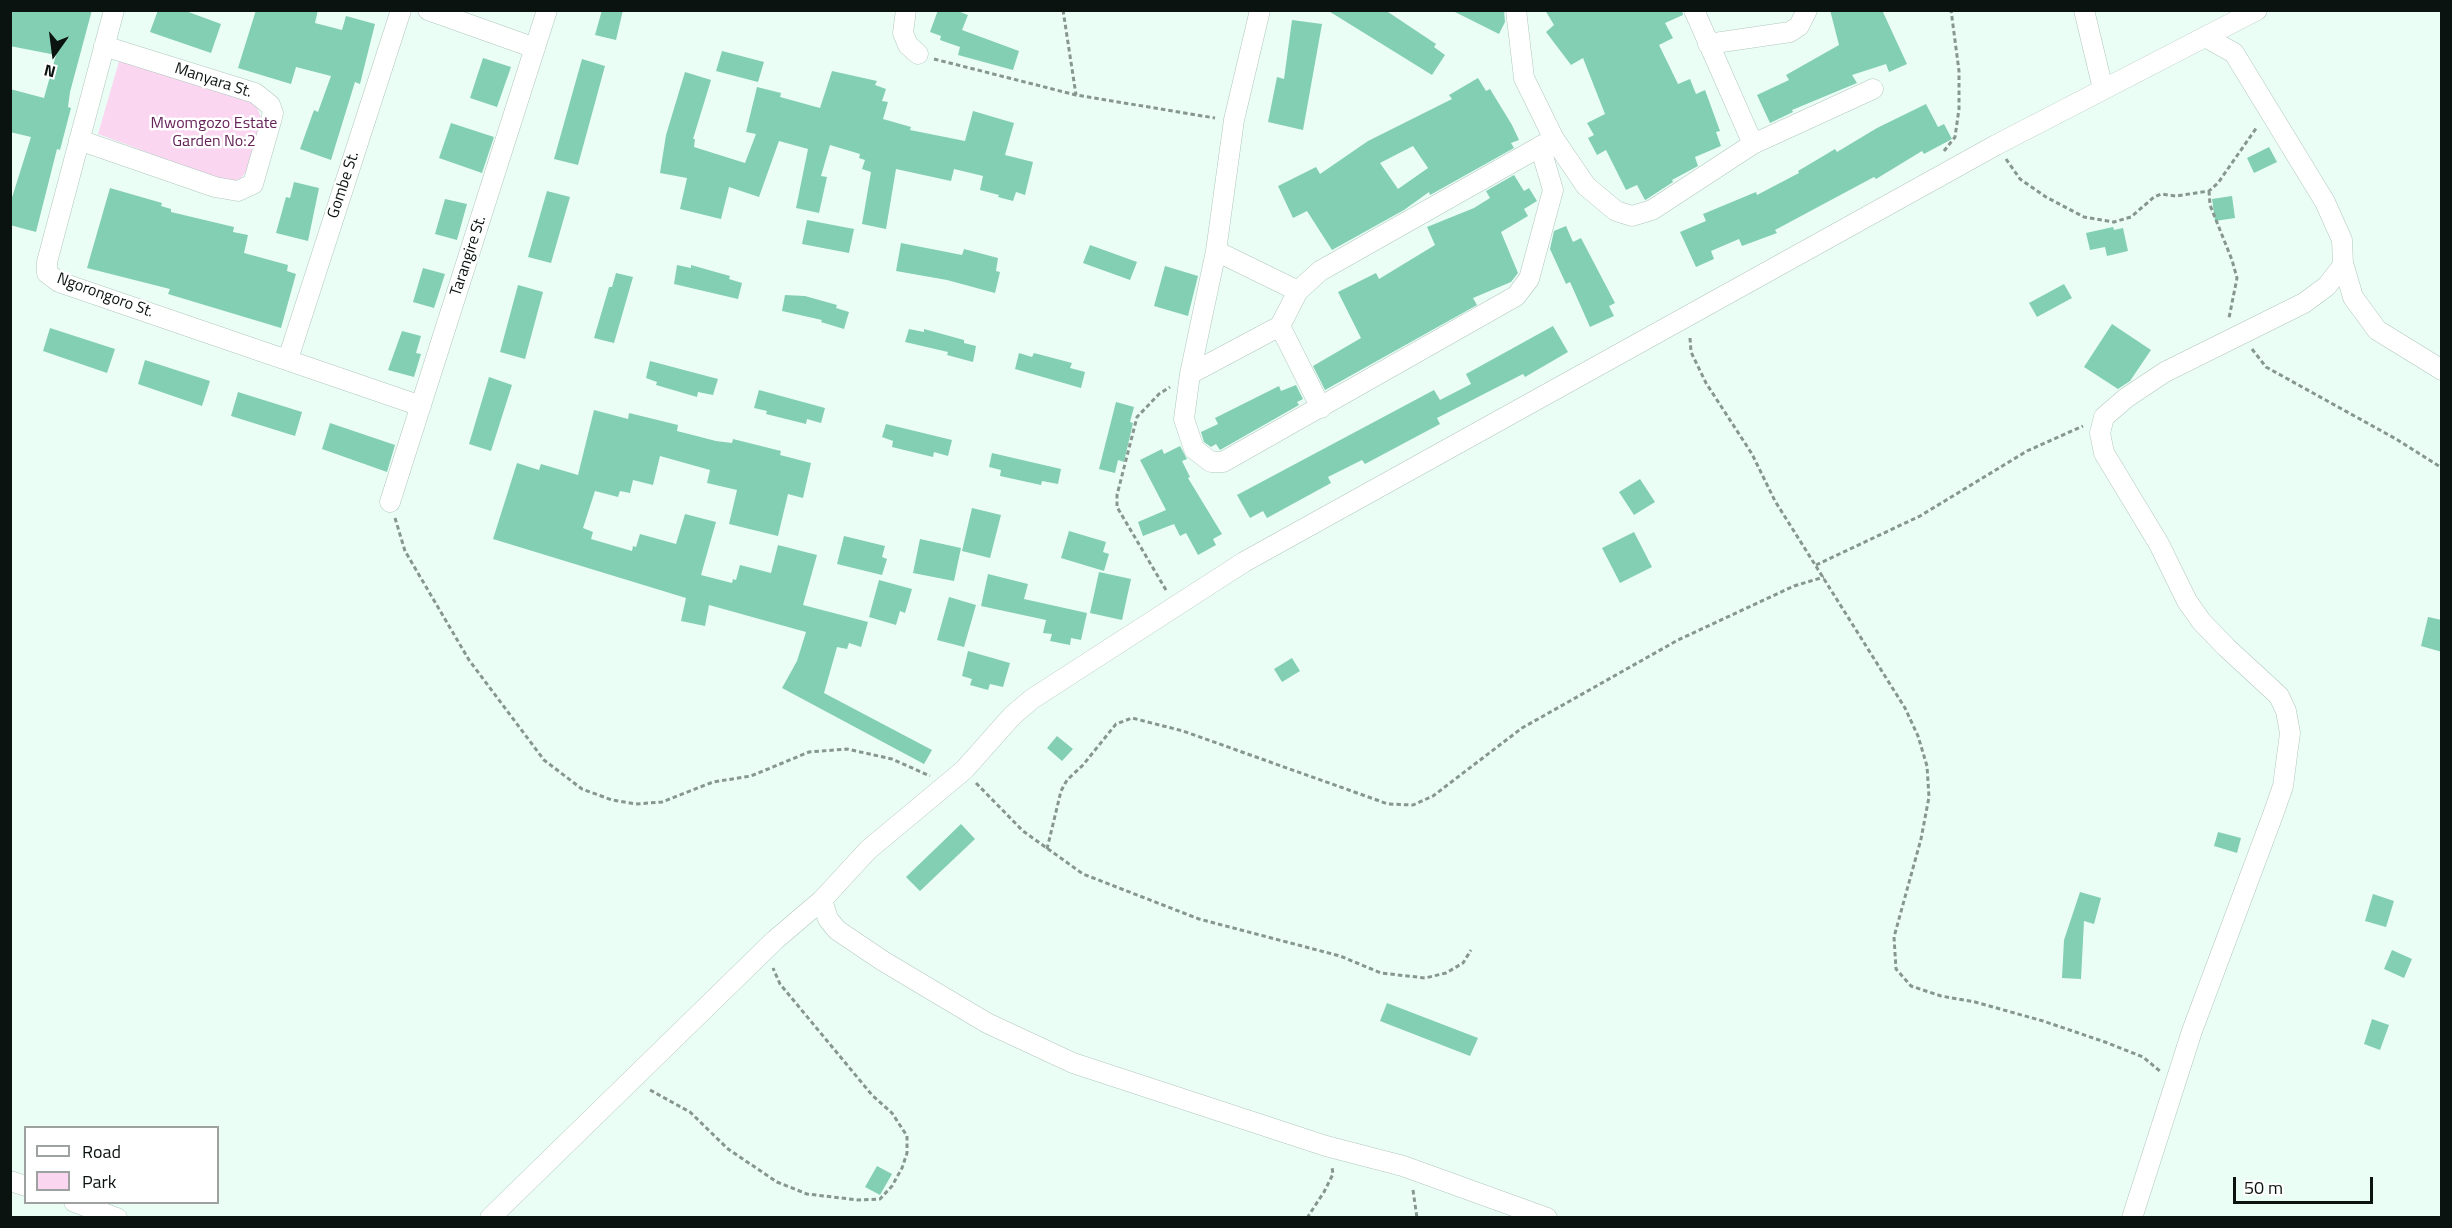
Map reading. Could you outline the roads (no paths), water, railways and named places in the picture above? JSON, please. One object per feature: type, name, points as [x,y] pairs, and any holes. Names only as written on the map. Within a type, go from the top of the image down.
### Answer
[{"type":"street","name":"Ngorongoro St.","points":[[114,10],[47,262],[50,277],[421,406]]},
{"type":"street","name":"Gombe St.","points":[[288,359],[401,10]]},
{"type":"street","points":[[428,10],[535,48]]},
{"type":"street","name":"Tarangire St.","points":[[390,502],[547,10]]},
{"type":"street","points":[[906,10],[903,33],[908,45],[918,54]]},
{"type":"street","points":[[1260,10],[1234,120],[1216,250],[1190,374],[1184,419],[1194,449],[1210,462],[1223,462],[1321,408],[1516,296],[1529,279],[1553,190],[1547,142],[1524,78],[1516,10]]},
{"type":"street","points":[[1694,10],[1753,144]]},
{"type":"street","points":[[1708,44],[1790,32],[1799,27],[1807,10]]},
{"type":"street","points":[[2084,10],[2103,89]]},
{"type":"street","points":[[490,1218],[775,940],[822,900],[868,850],[947,787],[1013,715],[1032,699],[1244,562],[1996,146],[2249,15]]},
{"type":"street","points":[[2234,53],[2249,15]]},
{"type":"street","points":[[2207,38],[2234,53],[2325,202],[2342,240],[2343,263],[2353,297],[2378,330],[2442,370]]},
{"type":"street","name":"Manyara St.","points":[[79,140],[216,187],[238,191],[253,184],[271,121],[273,113],[270,105],[266,99],[255,93],[104,46]]},
{"type":"street","points":[[1547,142],[1586,186],[1616,211],[1632,216],[1652,210],[1753,144],[1873,89]]},
{"type":"street","points":[[1190,374],[1280,326],[1299,291],[1320,271],[1547,142]]},
{"type":"street","points":[[1216,250],[1299,291]]},
{"type":"street","points":[[2132,1218],[2196,1020],[2280,794],[2290,733],[2286,711],[2279,696],[2217,639],[2187,601],[2159,544],[2104,453],[2100,433],[2104,417],[2126,398],[2165,372],[2304,303],[2327,286],[2343,263]]},
{"type":"street","points":[[1280,326],[1321,408]]},
{"type":"street","points":[[822,900],[828,919],[837,930],[883,961],[987,1023],[1073,1063],[1326,1146],[1404,1166],[1547,1218]]},
{"type":"street","points":[[77,1204],[117,1218]]},
{"type":"park label","name":"Mwomgozo Estate Garden No:2","points":[[214,133]]}]
